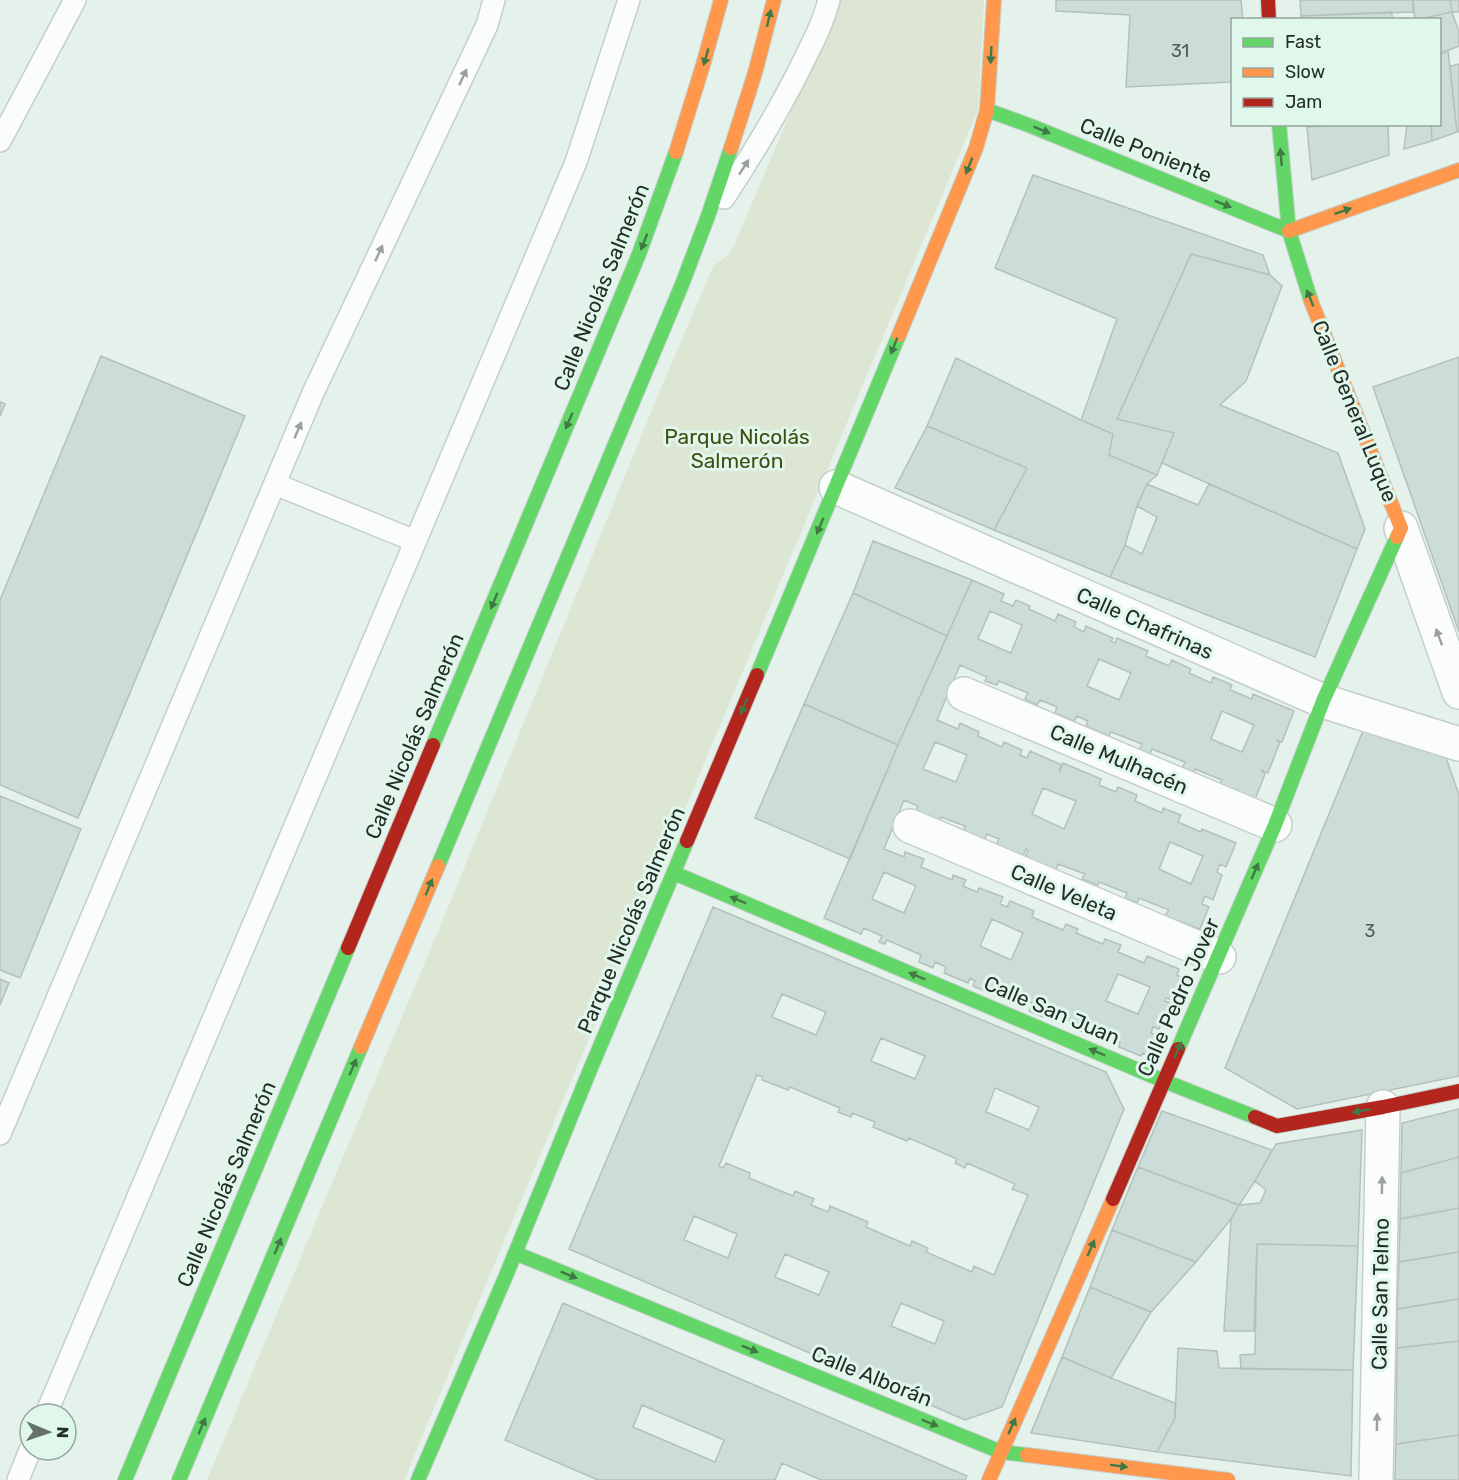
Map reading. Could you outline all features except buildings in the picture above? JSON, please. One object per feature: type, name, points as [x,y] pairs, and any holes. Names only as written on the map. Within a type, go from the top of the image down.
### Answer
[{"type":"main road","name":"Calle Nicolás Salmerón","points":[[124,1480],[639,255],[685,126],[721,0]]},
{"type":"main road","points":[[179,1480],[677,298],[744,109],[774,0]]},
{"type":"main road","name":"Parque Nicolás Salmerón","points":[[418,1480],[836,487],[976,148],[987,110],[994,0]]},
{"type":"main road","points":[[1268,0],[1269,18]]},
{"type":"main road","name":"Calle Poniente","points":[[987,110],[1288,231]]},
{"type":"main road","name":"Calle General Luque","points":[[1279,126],[1288,231],[1306,287],[1401,528]]},
{"type":"main road","points":[[1288,231],[1459,170]]},
{"type":"main road","name":"Calle Pedro Jover","points":[[989,1480],[1219,957],[1275,825],[1323,701],[1401,528]]},
{"type":"main road","name":"Calle San Juan","points":[[674,873],[1277,1126],[1459,1091]]},
{"type":"main road","name":"Calle Alborán","points":[[515,1253],[1001,1452],[1228,1480]]},
{"type":"street","name":"Calle Chafrinas","points":[[836,487],[1323,701],[1459,744]]},
{"type":"street","name":"Calle General Luque","points":[[1401,528],[1459,692]]},
{"type":"street","name":"Calle Mulhacén","points":[[964,694],[1275,825]]},
{"type":"street","name":"Calle Veleta","points":[[910,826],[1219,957]]},
{"type":"street","name":"Calle San Telmo","points":[[1376,1480],[1383,1107]]},
{"type":"lane","points":[[0,141],[75,0]]},
{"type":"lane","points":[[0,1134],[314,393],[487,25],[494,0]]},
{"type":"lane","points":[[50,1402],[576,162],[629,0]]},
{"type":"lane","points":[[701,234],[753,154],[798,73],[829,0]]},
{"type":"lane","points":[[275,484],[415,541]]},
{"type":"lane","points":[[18,1480],[25,1462]]},
{"type":"green space","name":"Parque Nicolás Salmerón","points":[[839,0],[984,0],[978,110],[404,1480],[207,1480],[444,917],[713,266],[727,256],[734,246]]},
{"type":"traffic: fast","points":[[987,110],[1289,231]]},
{"type":"traffic: fast","points":[[1279,126],[1289,231],[1311,301]]},
{"type":"traffic: fast","points":[[438,866],[681,287],[731,148]]},
{"type":"traffic: fast","points":[[433,745],[639,254],[676,152]]},
{"type":"traffic: fast","points":[[757,675],[899,335]]},
{"type":"traffic: fast","points":[[1178,1049],[1275,825],[1323,701],[1397,537]]},
{"type":"traffic: fast","points":[[418,1480],[505,1278],[687,841]]},
{"type":"traffic: fast","points":[[674,873],[1164,1081],[1255,1117]]},
{"type":"traffic: fast","points":[[125,1480],[348,948]]},
{"type":"traffic: fast","points":[[179,1480],[361,1047]]},
{"type":"traffic: fast","points":[[515,1253],[1001,1452],[1027,1455]]},
{"type":"traffic: slow","points":[[676,152],[721,0]]},
{"type":"traffic: slow","points":[[731,148],[755,73],[774,0]]},
{"type":"traffic: slow","points":[[899,335],[976,148],[987,110],[994,0]]},
{"type":"traffic: slow","points":[[1289,231],[1459,170]]},
{"type":"traffic: slow","points":[[1311,301],[1401,528],[1397,537]]},
{"type":"traffic: slow","points":[[361,1047],[438,866]]},
{"type":"traffic: slow","points":[[989,1480],[1113,1199]]},
{"type":"traffic: slow","points":[[1027,1455],[1228,1480]]},
{"type":"traffic: jam","points":[[1268,0],[1269,18]]},
{"type":"traffic: jam","points":[[687,841],[757,675]]},
{"type":"traffic: jam","points":[[348,948],[433,745]]},
{"type":"traffic: jam","points":[[1113,1199],[1178,1049]]},
{"type":"traffic: jam","points":[[1255,1117],[1277,1126],[1459,1091]]}]
